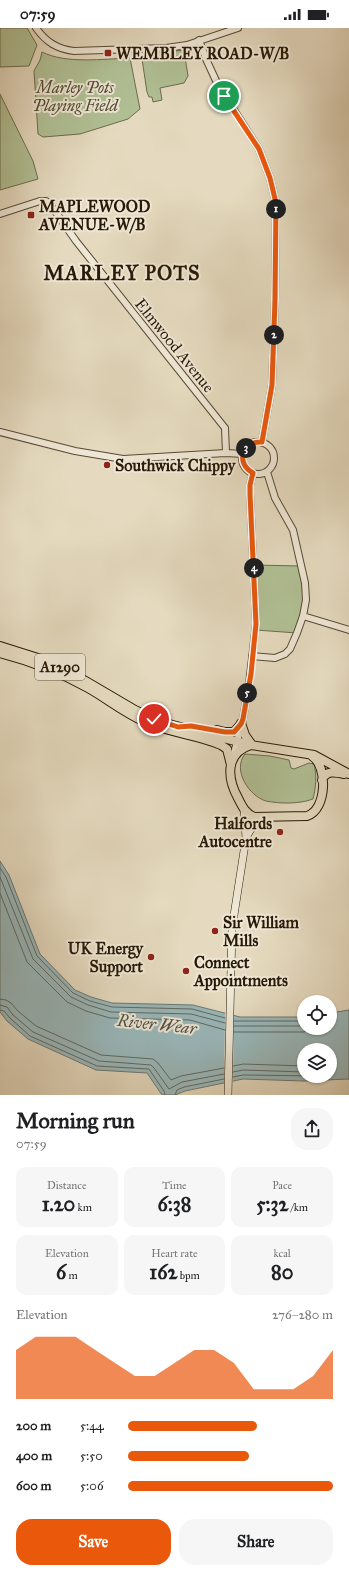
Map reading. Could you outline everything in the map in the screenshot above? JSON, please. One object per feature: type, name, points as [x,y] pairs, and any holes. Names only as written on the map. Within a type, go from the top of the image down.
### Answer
[{"type":"main road","name":"A1290","points":[[0,646],[54,665],[83,678],[145,715],[178,727],[251,745],[309,754],[321,758],[349,774]]},
{"type":"main road","name":"A1290","points":[[0,653],[36,664],[62,675],[90,689],[133,717],[151,725],[222,745],[227,749],[231,765],[230,774],[232,786],[244,809],[248,814],[254,816],[308,816],[315,812],[322,797],[322,773],[318,761],[309,754]]},
{"type":"main road","points":[[178,727],[201,727],[234,732],[241,724],[251,745],[240,750],[231,765]]},
{"type":"main road","name":"A1290","points":[[322,780],[325,774],[330,772],[349,774]]},
{"type":"main road","points":[[228,1095],[232,928],[246,838],[244,809]]},
{"type":"main road","points":[[246,838],[254,825],[262,820],[272,817]]},
{"type":"street","points":[[36,28],[53,45],[63,50],[74,51],[166,48],[183,46],[238,28]]},
{"type":"street","points":[[199,40],[218,85],[259,149],[270,178],[276,203],[272,385],[262,442]]},
{"type":"street","name":"Elmwood Avenue","points":[[0,214],[40,201],[46,200],[50,204],[76,241],[225,428],[226,454]]},
{"type":"street","points":[[0,432],[75,451],[122,459],[243,454]]},
{"type":"street","points":[[262,442],[271,448],[275,458],[271,468],[267,472],[258,474],[249,471],[243,463],[243,454],[245,449],[252,443],[262,442]]},
{"type":"street","points":[[252,656],[275,658],[285,654],[290,649],[303,616],[306,600],[305,583],[293,530],[275,498],[267,472]]},
{"type":"street","points":[[231,765],[249,684],[256,624],[250,489],[253,473]]},
{"type":"street","points":[[303,616],[349,630]]},
{"type":"green space","points":[[0,28],[27,28],[37,45],[29,66],[0,67]]},
{"type":"green space","points":[[184,50],[188,76],[184,83],[160,88],[162,100],[153,102],[152,97],[149,97],[147,92],[142,59],[151,54]]},
{"type":"green space","name":"Marley Pots Playing Field","points":[[42,52],[62,58],[85,60],[130,58],[140,109],[128,119],[80,134],[43,137],[38,134],[34,71],[40,60]]},
{"type":"green space","points":[[0,94],[33,161],[38,179],[0,190]]},
{"type":"green space","points":[[253,565],[301,566],[304,583],[304,600],[302,616],[297,633],[256,630]]},
{"type":"green space","points":[[245,754],[270,756],[289,760],[291,768],[294,769],[309,763],[314,764],[316,782],[313,799],[296,803],[277,803],[260,798],[248,788],[241,775],[241,760]]},
{"type":"water","name":"River Wear","points":[[0,861],[9,875],[40,954],[75,990],[91,997],[112,1003],[193,1005],[240,1017],[297,1017],[297,1035],[337,1035],[337,1012],[349,1010],[349,1079],[337,1080],[337,1043],[297,1043],[297,1081],[243,1079],[185,1091],[175,1095],[162,1095],[147,1073],[96,1070],[28,1039],[7,1021],[0,1012]]},
{"type":"pier","points":[[225,1012],[234,1014],[233,1083],[224,1085]]},
{"type":"place","name":"WEMBLEY ROAD-W/B","points":[[108,53]]},
{"type":"place","name":"MAPLEWOOD AVENUE-W/B","points":[[31,215]]},
{"type":"place","name":"Southwick Chippy","points":[[107,465]]},
{"type":"place","name":"Halfords Autocentre","points":[[280,832]]},
{"type":"place","name":"Sir William Mills","points":[[215,931]]},
{"type":"place","name":"UK Energy Support","points":[[151,957]]},
{"type":"place","name":"Connect Appointments","points":[[186,971]]},
{"type":"district","name":"MARLEY POTS","points":[[122,273]]},
{"type":"route","points":[[154,719],[178,727],[191,726],[225,732],[234,732],[241,724],[243,719],[251,674],[256,624],[250,494],[250,485],[253,473],[249,471],[242,459],[245,449],[248,446],[252,443],[262,442],[272,385],[276,203],[270,178],[259,149],[224,96]]}]
